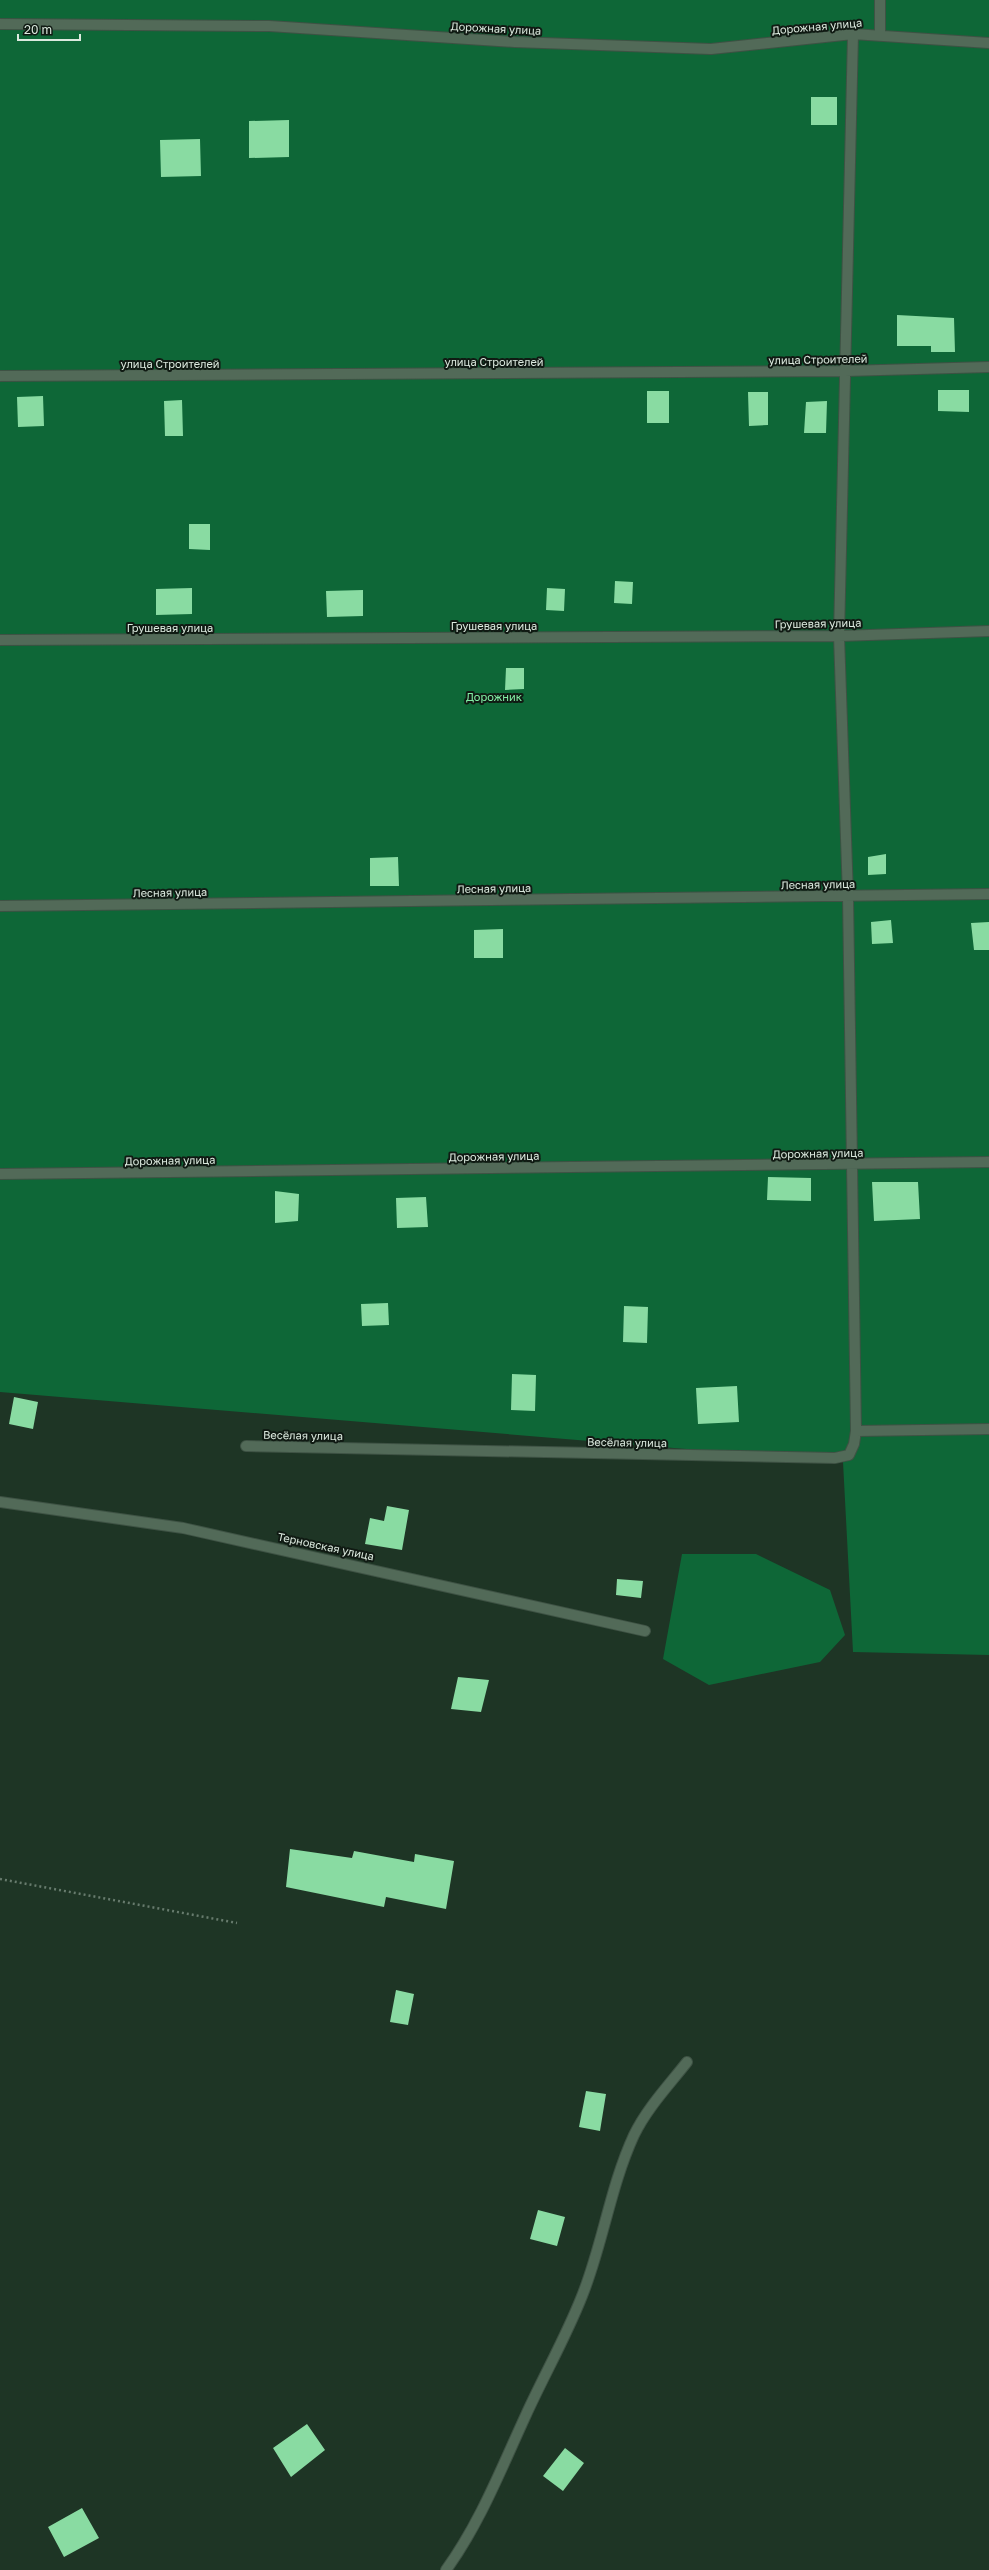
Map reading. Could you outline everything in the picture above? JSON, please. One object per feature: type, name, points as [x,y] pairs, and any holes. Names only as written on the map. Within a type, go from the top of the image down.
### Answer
[{"type":"street","points":[[880,0],[880,34]]},
{"type":"street","name":"Дорожная улица","points":[[0,24],[269,26],[515,42],[711,49],[853,34],[880,34],[989,43]]},
{"type":"street","points":[[853,34],[839,636],[848,896],[850,1164],[856,1431],[989,1429]]},
{"type":"street","name":"улица Строителей","points":[[0,376],[845,371],[989,367]]},
{"type":"street","name":"Грушевая улица","points":[[0,640],[839,636],[989,631]]},
{"type":"street","name":"Лесная улица","points":[[0,906],[989,894]]},
{"type":"street","name":"Дорожная улица","points":[[0,1174],[989,1162]]},
{"type":"street","name":"Весёлая улица","points":[[246,1446],[835,1458],[849,1455],[854,1444],[856,1431]]},
{"type":"street","name":"Терновская улица","points":[[0,1502],[183,1528],[644,1631]]},
{"type":"street","points":[[446,2570],[461,2550],[489,2497],[582,2296],[607,2217],[616,2180],[634,2134],[649,2110],[687,2062]]},
{"type":"path","points":[[0,1879],[237,1923]]},
{"type":"green space","name":"Дорожник","points":[[0,0],[989,0],[989,1655],[853,1652],[843,1462],[0,1392]]},
{"type":"green space","points":[[682,1554],[756,1554],[830,1590],[845,1635],[820,1662],[709,1685],[663,1659]]},
{"type":"building","points":[[811,97],[837,97],[837,125],[811,125]]},
{"type":"building","points":[[289,120],[289,157],[249,158],[249,121]]},
{"type":"building","points":[[200,139],[201,176],[161,177],[160,140]]},
{"type":"building","points":[[897,315],[954,318],[955,352],[931,352],[931,346],[897,346]]},
{"type":"building","points":[[938,390],[969,390],[969,412],[938,411]]},
{"type":"building","points":[[647,391],[669,391],[669,423],[647,423]]},
{"type":"building","points":[[748,392],[768,392],[768,425],[749,426]]},
{"type":"building","points":[[43,396],[44,426],[18,427],[17,397]]},
{"type":"building","points":[[182,400],[183,436],[165,436],[164,401]]},
{"type":"building","points":[[827,401],[826,433],[804,433],[806,402]]},
{"type":"building","points":[[189,524],[210,524],[210,550],[189,549]]},
{"type":"building","points":[[615,581],[633,582],[632,604],[614,603]]},
{"type":"building","points":[[192,588],[192,614],[156,615],[156,589]]},
{"type":"building","points":[[547,588],[565,589],[564,611],[546,610]]},
{"type":"building","points":[[363,590],[363,616],[327,617],[326,591]]},
{"type":"building","points":[[506,668],[524,668],[524,689],[505,690]]},
{"type":"building","points":[[886,854],[886,874],[868,875],[868,857]]},
{"type":"building","points":[[398,857],[399,886],[370,886],[370,858]]},
{"type":"building","points":[[891,920],[893,943],[872,944],[871,922]]},
{"type":"building","points":[[989,922],[989,950],[974,950],[971,923]]},
{"type":"building","points":[[503,929],[503,958],[474,958],[474,930]]},
{"type":"building","points":[[768,1177],[811,1178],[811,1201],[767,1200]]},
{"type":"building","points":[[872,1182],[918,1182],[920,1219],[874,1221]]},
{"type":"building","points":[[275,1191],[299,1194],[298,1221],[275,1223]]},
{"type":"building","points":[[426,1197],[428,1227],[397,1228],[396,1198]]},
{"type":"building","points":[[388,1303],[389,1325],[362,1326],[361,1304]]},
{"type":"building","points":[[624,1306],[648,1307],[647,1343],[623,1342]]},
{"type":"building","points":[[512,1374],[536,1375],[535,1411],[511,1410]]},
{"type":"building","points":[[737,1386],[739,1422],[698,1424],[696,1388]]},
{"type":"building","points":[[14,1397],[38,1402],[33,1429],[9,1424]]},
{"type":"building","points":[[387,1506],[409,1510],[402,1550],[365,1544],[370,1518],[384,1521]]},
{"type":"building","points":[[617,1579],[643,1581],[641,1598],[616,1595]]},
{"type":"building","points":[[458,1677],[489,1680],[481,1712],[451,1709]]},
{"type":"building","points":[[290,1849],[352,1858],[354,1851],[414,1862],[415,1854],[454,1861],[446,1909],[386,1897],[384,1907],[286,1887]]},
{"type":"building","points":[[396,1990],[414,1994],[408,2025],[390,2022]]},
{"type":"building","points":[[586,2091],[606,2094],[600,2131],[579,2127]]},
{"type":"building","points":[[538,2210],[565,2217],[557,2246],[530,2239]]},
{"type":"building","points":[[307,2424],[325,2450],[291,2477],[273,2448]]},
{"type":"building","points":[[565,2448],[584,2463],[563,2491],[543,2476]]},
{"type":"building","points":[[82,2508],[99,2538],[64,2557],[48,2527]]}]
